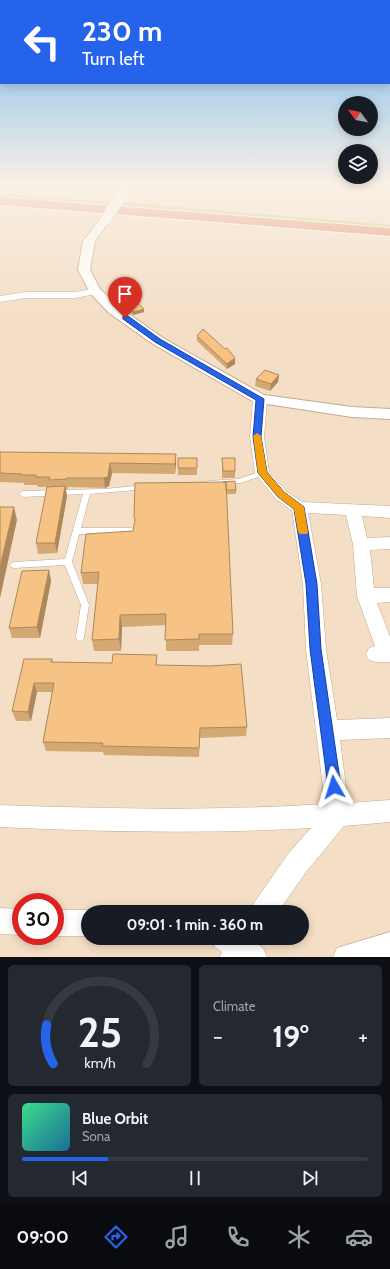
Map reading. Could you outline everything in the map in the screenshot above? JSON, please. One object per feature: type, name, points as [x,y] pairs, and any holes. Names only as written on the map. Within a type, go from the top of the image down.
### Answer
[{"type":"highway","points":[[361,230],[390,232]]},
{"type":"street","points":[[98,230],[89,241],[84,270],[95,291],[114,310],[158,340],[260,399],[352,412],[390,414]]},
{"type":"street","points":[[0,299],[26,295],[76,294],[95,291]]},
{"type":"street","points":[[260,399],[257,437],[262,473],[281,494],[299,507],[390,512]]},
{"type":"street","points":[[268,905],[297,863],[338,815],[328,730],[316,649],[312,584],[299,507]]},
{"type":"street","points":[[353,510],[361,544],[366,596],[382,650]]},
{"type":"street","points":[[361,544],[390,543]]},
{"type":"street","points":[[366,596],[390,595]]},
{"type":"street","points":[[328,730],[390,728]]},
{"type":"street","points":[[0,816],[87,819],[207,820],[338,815],[390,811]]},
{"type":"street","points":[[0,921],[12,922]]},
{"type":"street","points":[[64,923],[81,923]]},
{"type":"street","points":[[346,957],[390,945]]},
{"type":"lane","points":[[200,483],[240,481],[262,473]]},
{"type":"lane","points":[[23,494],[87,492],[153,486]]},
{"type":"lane","points":[[80,638],[85,605],[68,562],[87,492]]},
{"type":"lane","points":[[76,531],[131,531]]},
{"type":"lane","points":[[14,565],[68,562]]},
{"type":"building","points":[[131,297],[144,309],[133,312],[119,300]]},
{"type":"building","points":[[203,329],[225,349],[227,348],[235,358],[227,364],[197,336]]},
{"type":"building","points":[[265,370],[279,375],[271,384],[256,379]]},
{"type":"building","points":[[0,452],[176,454],[175,464],[110,463],[108,477],[49,480],[50,477],[0,473]]},
{"type":"building","points":[[178,458],[197,458],[197,468],[178,468]]},
{"type":"building","points":[[222,458],[235,458],[235,471],[223,471]]},
{"type":"building","points":[[235,481],[236,490],[226,490],[226,482],[223,482]]},
{"type":"building","points":[[226,482],[233,634],[199,634],[199,639],[165,640],[166,614],[120,615],[119,639],[92,640],[99,572],[81,573],[86,534],[133,531],[135,520],[135,483]]},
{"type":"building","points":[[65,486],[55,543],[36,543],[47,487]]},
{"type":"building","points":[[0,507],[14,507],[0,567]]},
{"type":"building","points":[[49,570],[37,627],[9,628],[22,571]]},
{"type":"building","points":[[113,654],[157,655],[156,665],[210,666],[241,664],[247,727],[200,728],[199,748],[102,746],[103,743],[43,742],[54,683],[34,683],[28,712],[12,711],[24,659],[52,659],[51,662],[112,663]]},
{"type":"slow traffic","points":[[257,436],[262,473],[281,494],[299,507],[303,532]]},
{"type":"route","points":[[125,318],[158,340],[233,385],[260,399],[257,420],[257,437],[262,473],[281,494],[299,507],[312,584],[316,649],[328,730],[334,787]]}]
